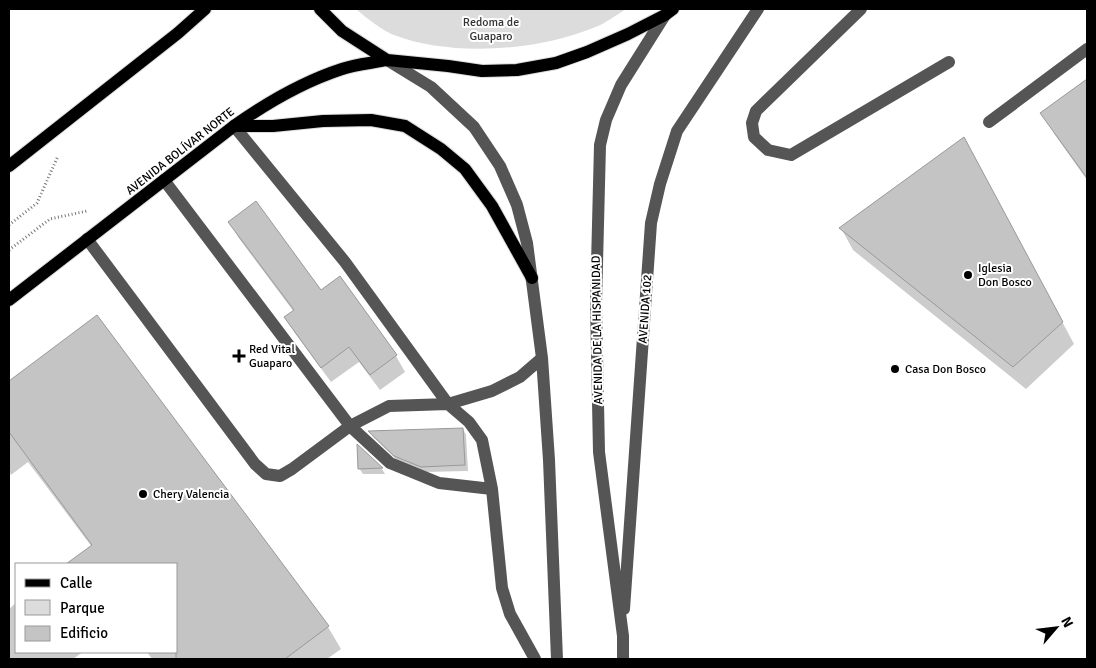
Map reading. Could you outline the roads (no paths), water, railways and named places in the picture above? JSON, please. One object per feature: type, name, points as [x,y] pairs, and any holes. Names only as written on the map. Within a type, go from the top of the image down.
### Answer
[{"type":"main road","points":[[9,166],[178,33],[204,9]]},
{"type":"main road","points":[[320,9],[342,31],[387,60],[482,71],[527,68],[556,63],[587,52],[669,12]]},
{"type":"main road","name":"AVENIDA BOLÍVAR NORTE","points":[[9,300],[265,104],[303,84],[344,68],[387,60]]},
{"type":"main road","points":[[234,126],[273,126],[323,121],[371,120],[405,126],[441,149],[465,170],[492,206],[532,278]]},
{"type":"street","name":"AVENIDA 102","points":[[623,636],[651,223],[660,184],[677,131],[758,9]]},
{"type":"street","points":[[861,9],[756,111],[752,123],[754,137],[768,150],[790,155],[949,62]]},
{"type":"street","name":"AVENIDA DE LA HISPANIDAD","points":[[623,659],[623,636],[599,452],[596,295],[600,146],[606,120],[621,85],[669,12]]},
{"type":"street","points":[[989,122],[1087,49]]},
{"type":"street","points":[[387,60],[431,86],[474,127],[500,166],[517,206],[527,243],[542,358],[549,460],[558,659]]},
{"type":"street","points":[[234,126],[345,262],[448,404],[469,422],[482,440],[492,489],[502,588],[510,614],[535,659]]},
{"type":"street","points":[[164,180],[350,426],[390,464],[438,483],[492,489]]},
{"type":"street","points":[[87,239],[255,464],[266,474],[280,476],[350,426],[389,406],[448,404],[492,391],[520,377],[542,358]]},
{"type":"place","name":"Iglesia Don Bosco","points":[[968,275]]},
{"type":"place","name":"Red Vital Guaparo","points":[[239,356]]},
{"type":"place","name":"Casa Don Bosco","points":[[895,369]]},
{"type":"place","name":"Chery Valencia","points":[[143,494]]},
{"type":"park label","name":"Redoma de Guaparo","points":[[491,29]]}]
